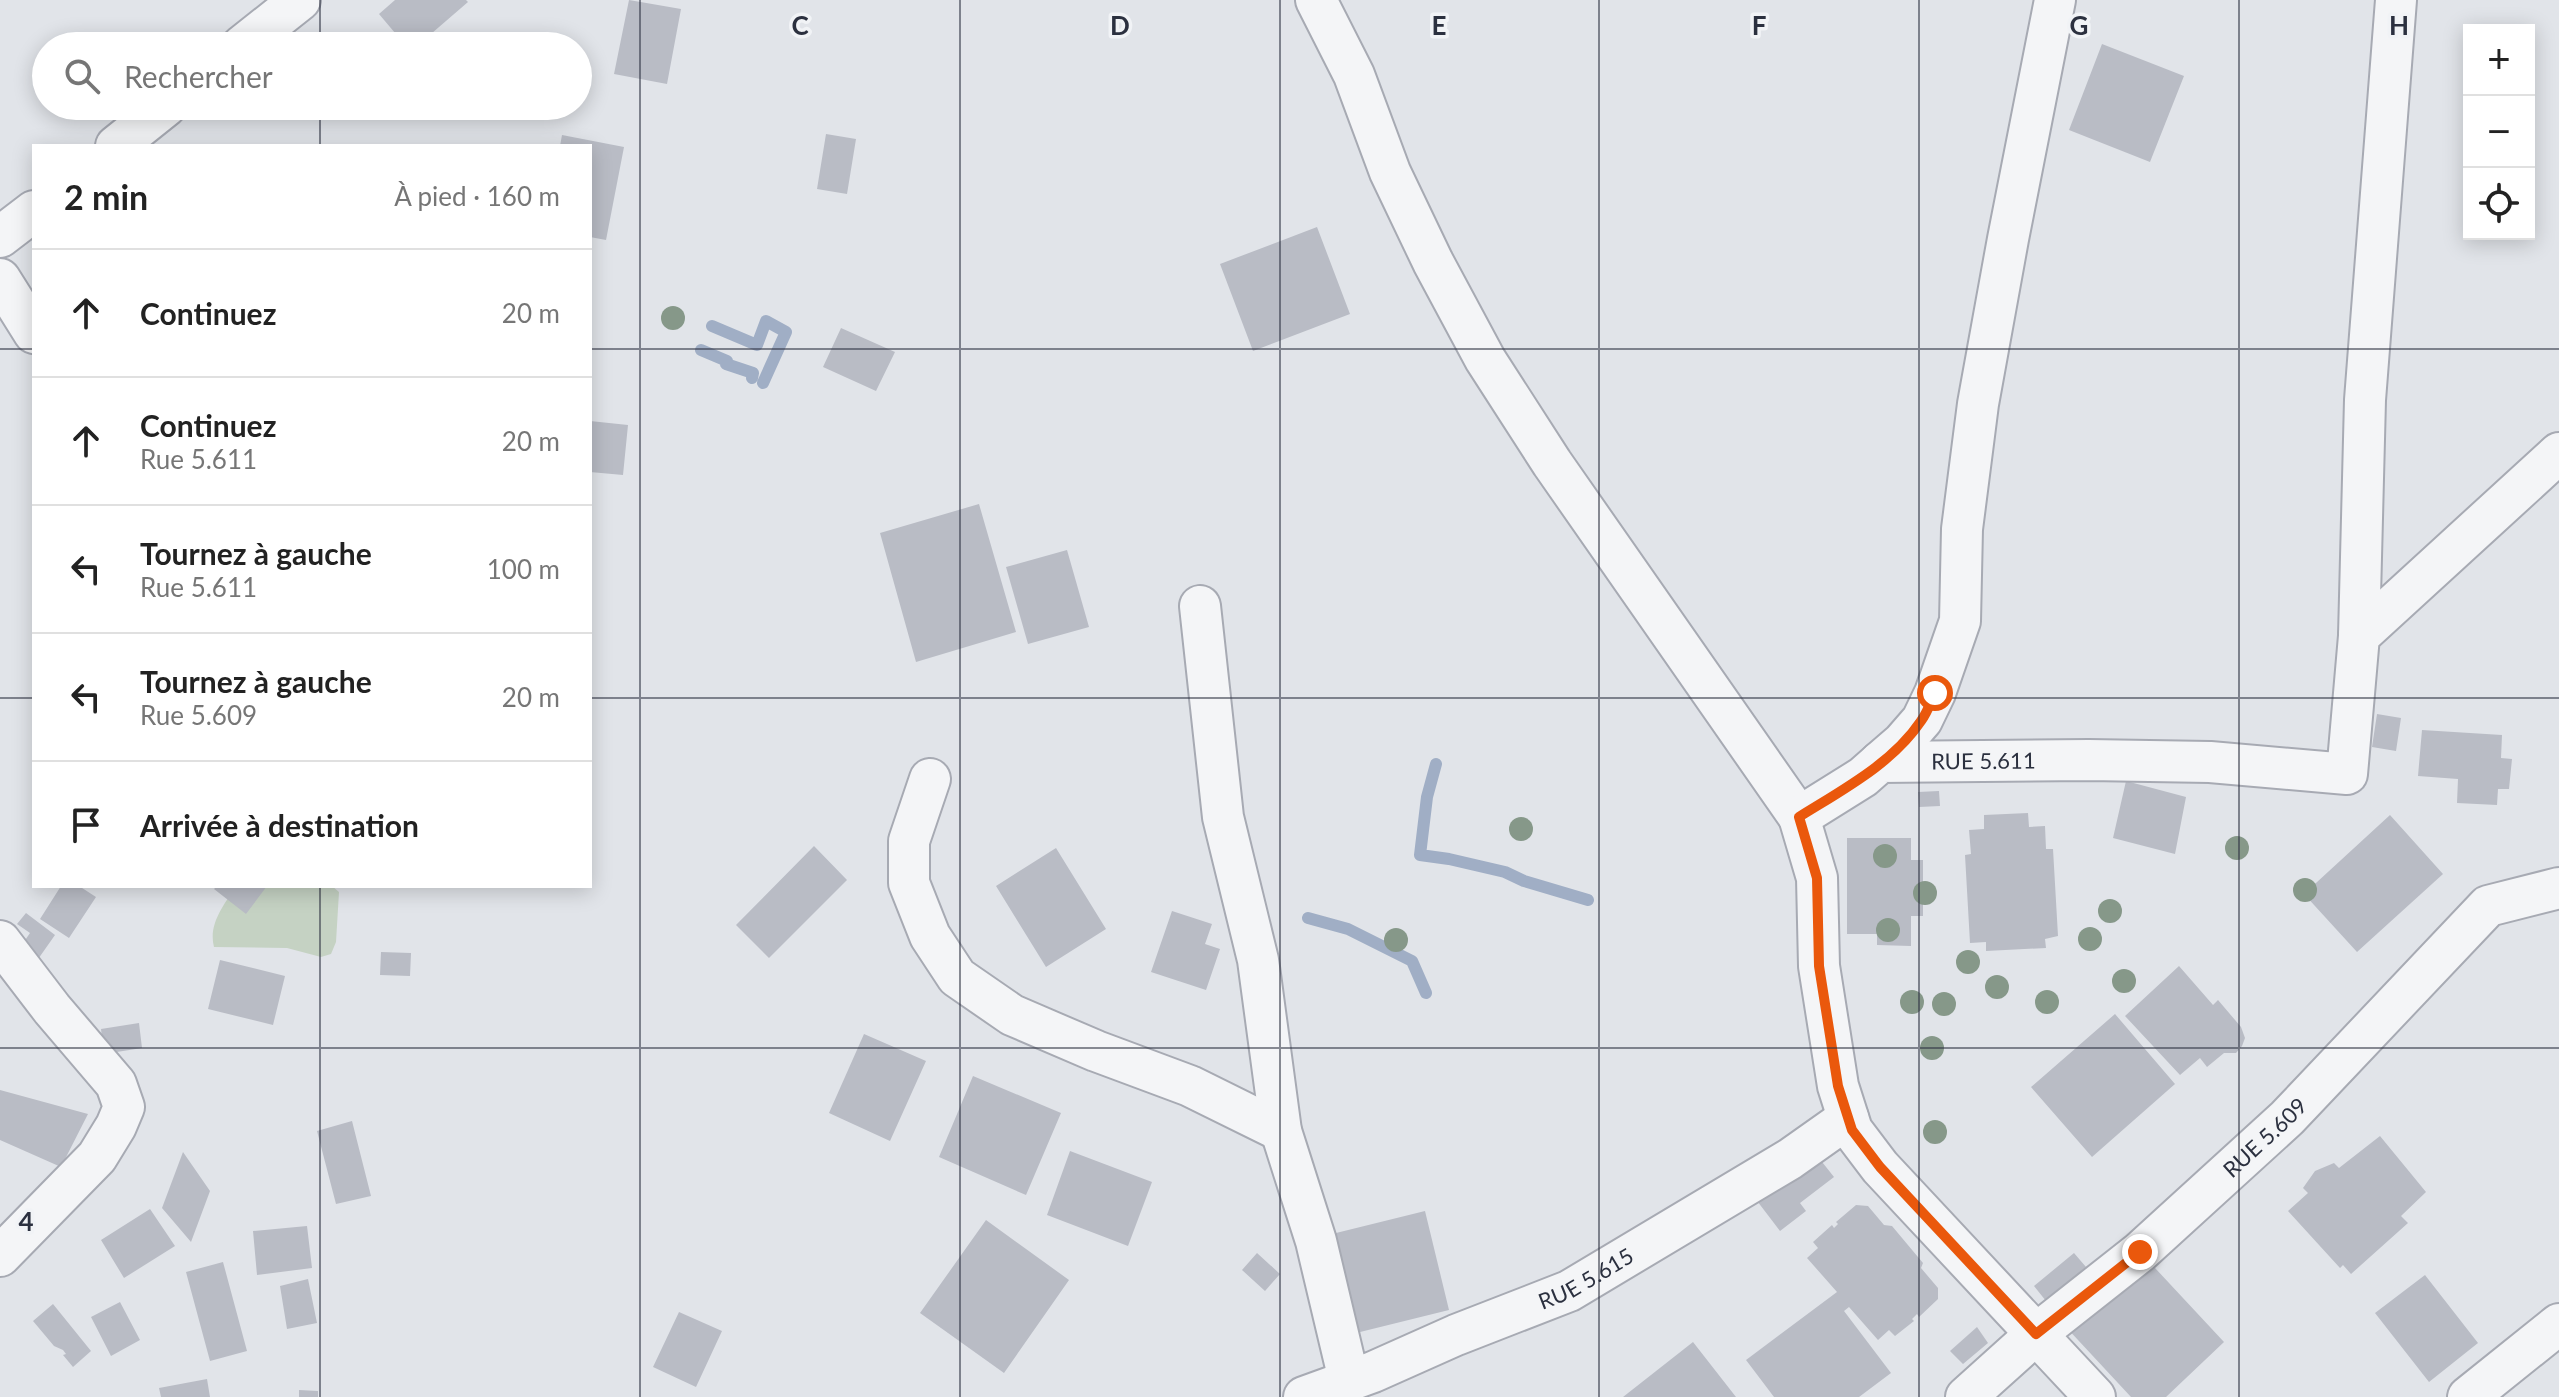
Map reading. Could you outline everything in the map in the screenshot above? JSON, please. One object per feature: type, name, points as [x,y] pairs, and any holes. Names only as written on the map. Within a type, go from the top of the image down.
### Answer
[{"type":"street","points":[[1316,0],[1354,75],[1396,185],[1485,359],[1561,475],[1799,817],[1817,878],[1819,966],[1838,1086],[1852,1130],[1880,1167],[2095,1397]]},
{"type":"street","points":[[1799,817],[1863,777],[1902,743],[1922,720],[1935,693],[1960,621],[1962,529],[1978,404],[2055,0]]},
{"type":"street","points":[[2359,636],[2365,400],[2396,0]]},
{"type":"street","points":[[259,32],[298,1]]},
{"type":"street","points":[[118,144],[148,120]]},
{"type":"street","points":[[0,237],[32,213]]},
{"type":"street","points":[[0,279],[32,330]]},
{"type":"street","points":[[2359,636],[2559,453]]},
{"type":"street","points":[[1200,606],[1223,817],[1258,960],[1281,1131],[1316,1241],[1349,1380]]},
{"type":"street","name":"RUE 5.611","points":[[1880,762],[2210,762],[2347,774],[2359,636]]},
{"type":"street","points":[[930,779],[909,841],[909,883],[930,936],[957,977],[1012,1015],[1190,1086],[1281,1131]]},
{"type":"street","name":"RUE 5.609","points":[[1966,1397],[2036,1334],[2140,1252],[2287,1118],[2488,906],[2559,888]]},
{"type":"street","points":[[0,941],[52,1009],[116,1084],[124,1107],[97,1157],[0,1256]]},
{"type":"street","name":"RUE 5.615","points":[[1304,1397],[1569,1291],[1790,1159],[1848,1118]]},
{"type":"street","points":[[2468,1397],[2559,1324]]},
{"type":"green space","points":[[235,888],[334,888],[339,892],[336,942],[331,954],[321,957],[287,948],[214,947],[213,930]]},
{"type":"building","points":[[395,0],[468,2],[433,32],[394,32],[379,14]]},
{"type":"building","points":[[629,0],[681,9],[667,84],[614,74]]},
{"type":"building","points":[[2102,44],[2184,76],[2150,162],[2069,130]]},
{"type":"building","points":[[826,134],[856,139],[847,194],[817,189]]},
{"type":"building","points":[[562,135],[624,147],[606,240],[592,237],[592,144],[560,144]]},
{"type":"building","points":[[1317,227],[1350,314],[1253,351],[1220,264]]},
{"type":"building","points":[[841,328],[895,352],[876,391],[823,367]]},
{"type":"building","points":[[592,421],[628,425],[623,475],[592,472]]},
{"type":"building","points":[[979,504],[1016,632],[916,662],[880,533]]},
{"type":"building","points":[[1067,550],[1089,627],[1028,644],[1006,567]]},
{"type":"building","points":[[2377,714],[2401,718],[2396,751],[2372,747]]},
{"type":"building","points":[[2422,730],[2502,735],[2501,758],[2512,759],[2509,789],[2498,789],[2497,805],[2457,803],[2458,779],[2418,776]]},
{"type":"building","points":[[2126,781],[2186,797],[2175,854],[2113,838]]},
{"type":"building","points":[[1939,791],[1940,806],[1919,807],[1918,792]]},
{"type":"building","points":[[2028,813],[2029,827],[2045,826],[2046,849],[2053,849],[2058,936],[2045,939],[2046,948],[1986,951],[1986,942],[1970,943],[1965,855],[1971,854],[1969,830],[1984,829],[1984,815]]},
{"type":"building","points":[[2390,815],[2443,874],[2357,952],[2304,894]]},
{"type":"building","points":[[1847,838],[1911,838],[1911,860],[1923,860],[1923,916],[1911,916],[1911,946],[1877,945],[1877,934],[1847,934]]},
{"type":"building","points":[[814,846],[847,880],[769,958],[736,925]]},
{"type":"building","points":[[1056,848],[1106,929],[1046,967],[996,886]]},
{"type":"building","points":[[60,888],[82,888],[96,897],[69,938],[40,919]]},
{"type":"building","points":[[215,888],[266,888],[246,914]]},
{"type":"building","points":[[1172,911],[1212,924],[1205,944],[1220,949],[1206,990],[1151,972]]},
{"type":"building","points":[[26,913],[55,935],[36,962],[19,949],[30,933],[17,924]]},
{"type":"building","points":[[381,952],[411,953],[410,976],[380,975]]},
{"type":"building","points":[[220,960],[285,976],[273,1025],[208,1009]]},
{"type":"building","points":[[2179,966],[2213,1005],[2218,1000],[2241,1027],[2245,1038],[2236,1053],[2224,1053],[2207,1067],[2200,1058],[2180,1075],[2125,1016]]},
{"type":"building","points":[[2115,1014],[2175,1084],[2092,1157],[2031,1087]]},
{"type":"building","points":[[139,1023],[142,1048],[104,1054],[101,1029]]},
{"type":"building","points":[[864,1034],[926,1061],[890,1141],[829,1113]]},
{"type":"building","points":[[973,1076],[1061,1113],[1026,1195],[939,1157]]},
{"type":"building","points":[[0,1090],[88,1114],[61,1167],[0,1140]]},
{"type":"building","points":[[352,1121],[371,1196],[336,1204],[317,1131]]},
{"type":"building","points":[[2380,1136],[2426,1192],[2401,1216],[2408,1223],[2351,1274],[2343,1265],[2340,1268],[2288,1211],[2308,1193],[2303,1188],[2315,1171],[2334,1163],[2339,1168]]},
{"type":"building","points":[[1807,1143],[1834,1177],[1800,1203],[1806,1211],[1780,1231],[1748,1189]]},
{"type":"building","points":[[1070,1151],[1152,1182],[1128,1246],[1047,1215]]},
{"type":"building","points":[[183,1152],[210,1191],[191,1242],[162,1208]]},
{"type":"building","points":[[1856,1205],[1868,1206],[1884,1225],[1892,1226],[1923,1263],[1921,1268],[1938,1288],[1938,1299],[1895,1336],[1889,1330],[1878,1340],[1849,1307],[1844,1311],[1891,1373],[1859,1397],[1774,1397],[1746,1360],[1837,1292],[1807,1258],[1818,1248],[1813,1242],[1832,1225],[1834,1228],[1838,1224],[1836,1222]]},
{"type":"building","points":[[150,1209],[175,1246],[124,1278],[101,1240]]},
{"type":"building","points":[[1425,1211],[1449,1310],[1356,1333],[1332,1234]]},
{"type":"building","points":[[986,1220],[1069,1280],[1004,1373],[920,1313]]},
{"type":"building","points":[[307,1226],[312,1268],[257,1275],[253,1231]]},
{"type":"building","points":[[1257,1253],[1280,1274],[1265,1291],[1242,1270]]},
{"type":"building","points":[[2074,1253],[2086,1267],[2046,1301],[2034,1286]]},
{"type":"building","points":[[2142,1254],[2224,1342],[2166,1397],[2131,1397],[2065,1326]]},
{"type":"building","points":[[223,1262],[247,1351],[210,1361],[186,1272]]},
{"type":"building","points":[[2425,1275],[2478,1343],[2429,1382],[2375,1313]]},
{"type":"building","points":[[308,1279],[317,1323],[287,1329],[280,1286]]},
{"type":"building","points":[[120,1302],[140,1340],[111,1356],[91,1317]]},
{"type":"building","points":[[53,1304],[91,1351],[73,1367],[63,1355],[66,1354],[63,1350],[54,1346],[33,1321]]},
{"type":"building","points":[[679,1312],[722,1331],[696,1387],[653,1367]]},
{"type":"building","points":[[1977,1327],[1988,1343],[1963,1364],[1950,1351]]},
{"type":"building","points":[[1693,1342],[1736,1397],[1623,1397]]},
{"type":"building","points":[[207,1379],[210,1397],[161,1397],[159,1388]]},
{"type":"building","points":[[299,1390],[318,1391],[318,1397],[299,1397]]},
{"type":"waterway","points":[[712,326],[757,345],[766,321],[786,332],[763,383]]},
{"type":"waterway","points":[[701,350],[727,361],[726,364],[753,373],[752,378]]},
{"type":"waterway","points":[[1436,764],[1427,797],[1420,855],[1505,872],[1524,881],[1588,900]]},
{"type":"waterway","points":[[1308,918],[1348,929],[1412,961],[1426,993]]},
{"type":"route","points":[[1935,693],[1922,720],[1902,743],[1863,777],[1799,817],[1817,878],[1819,966],[1838,1086],[1852,1130],[1880,1167],[2036,1334],[2140,1252]]}]
